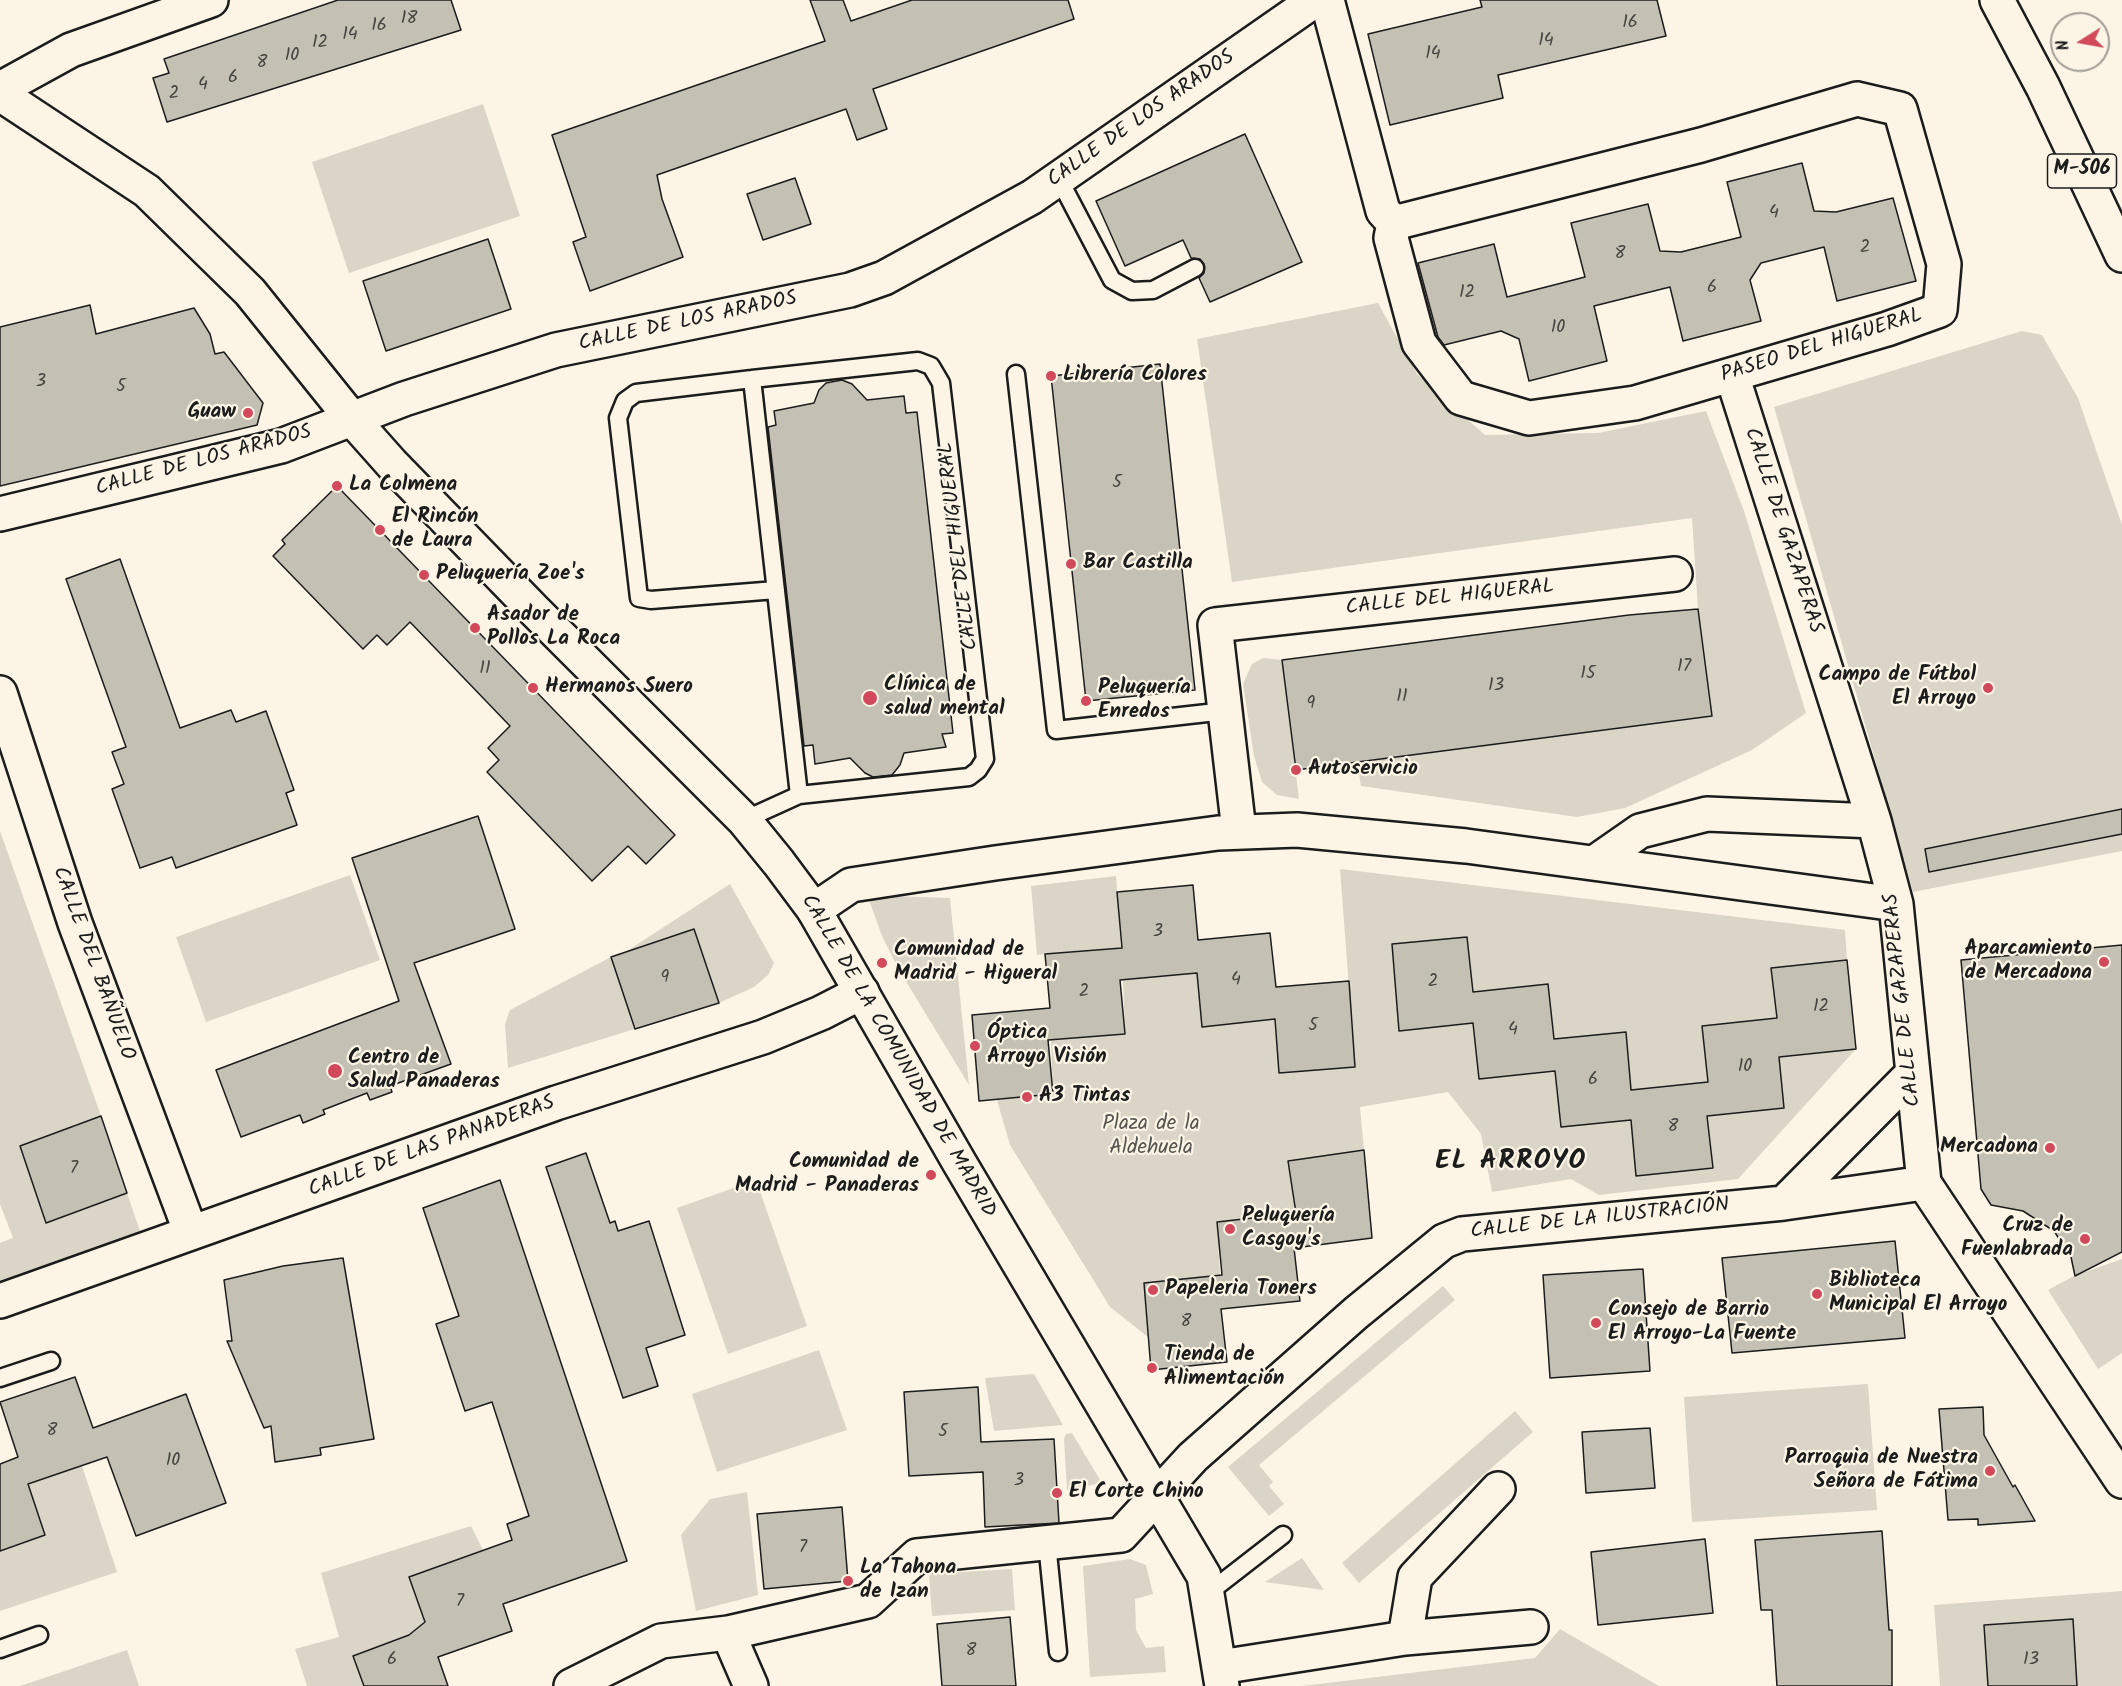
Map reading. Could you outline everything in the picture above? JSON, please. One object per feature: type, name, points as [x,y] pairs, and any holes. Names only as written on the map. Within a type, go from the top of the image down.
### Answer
[{"type":"main road","points":[[0,89],[71,50],[212,0]]},
{"type":"main road","name":"CALLE DE LOS ARADOS","points":[[0,514],[281,446],[404,399],[556,350],[850,290],[884,278],[1032,197],[1315,0]]},
{"type":"main road","name":"PASEO DEL HIGUERAL","points":[[1327,0],[1383,211],[1394,222]]},
{"type":"main road","points":[[1996,0],[2043,87]]},
{"type":"main road","name":"M-506","points":[[2008,0],[2043,87],[2122,255]]},
{"type":"main road","name":"CALLE DE LA COMUNIDAD DE MADRID","points":[[0,94],[147,191],[250,292],[352,419],[534,610],[744,820],[814,910],[1156,1498],[1204,1576],[1221,1676]]},
{"type":"main road","name":"PASEO DEL HIGUERAL","points":[[1857,99],[1900,109],[1944,264],[1940,310],[1887,329],[1635,403],[1529,418],[1461,398],[1419,343],[1391,238],[1394,222],[1701,145],[1857,99]]},
{"type":"main road","name":"CALLE DE GAZAPERAS","points":[[1731,375],[1874,821],[1896,904],[1924,1182],[2122,1480]]},
{"type":"main road","name":"CALLE DEL HIGUERAL","points":[[1239,831],[1215,626],[1675,574]]},
{"type":"main road","name":"CALLE DEL BAÑUELO","points":[[0,693],[75,923],[191,1233]]},
{"type":"main road","points":[[1594,863],[1640,831],[1707,814],[1874,821]]},
{"type":"main road","points":[[814,910],[851,885],[995,863],[1239,831],[1327,831],[1594,863],[1896,904]]},
{"type":"main road","name":"CALLE DE LAS PANADERAS","points":[[0,1301],[556,1104],[763,1038],[862,992]]},
{"type":"main road","points":[[1784,1203],[1912,1074]]},
{"type":"main road","name":"CALLE DE LA ILUSTRACIÓN","points":[[570,1686],[660,1641],[728,1633],[868,1601],[917,1556],[1121,1535],[1202,1450],[1356,1313],[1444,1241],[1462,1234],[1784,1203],[1924,1182]]},
{"type":"main road","points":[[1406,1638],[1415,1577],[1498,1489]]},
{"type":"main road","points":[[1221,1676],[1406,1638],[1531,1628]]},
{"type":"main road","points":[[728,1633],[751,1686]]},
{"type":"lane","points":[[1059,179],[1112,280],[1132,291],[1153,290],[1195,268]]},
{"type":"lane","name":"CALLE DEL HIGUERAL","points":[[744,820],[799,795],[969,777],[978,770],[985,759],[941,382],[931,366],[918,361],[752,379],[636,393],[625,400],[618,418],[639,598],[651,600],[776,590]]},
{"type":"lane","points":[[1016,374],[1056,730],[1225,711]]},
{"type":"lane","points":[[752,379],[799,795]]},
{"type":"lane","points":[[0,1378],[51,1361]]},
{"type":"lane","points":[[1207,1594],[1283,1535]]},
{"type":"lane","points":[[1047,1543],[1058,1652]]},
{"type":"lane","points":[[0,1649],[39,1635]]},
{"type":"green space","points":[[483,104],[520,216],[349,273],[312,162]]},
{"type":"green space","points":[[1378,303],[1417,374],[1485,435],[1598,433],[1706,411],[1744,511],[1806,713],[1752,750],[1625,808],[1577,817],[1361,786],[1357,762],[1712,716],[1698,609],[1692,518],[1232,582],[1197,339]]},
{"type":"green space","name":"Campo de Fútbol El Arroyo","points":[[2022,331],[2042,335],[2078,398],[2122,525],[2122,851],[1913,892],[1774,407]]},
{"type":"green space","points":[[1263,658],[1282,660],[1299,799],[1277,795],[1262,782],[1254,756],[1243,684],[1252,664]]},
{"type":"green space","points":[[0,831],[101,1116],[74,1125],[79,1141],[50,1136],[20,1146],[45,1222],[76,1212],[72,1198],[98,1203],[127,1193],[140,1231],[0,1282],[0,1243],[13,1238],[0,1204]]},
{"type":"green space","name":"Plaza de la Aldehuela","points":[[1340,869],[1845,930],[1847,960],[1771,968],[1775,1000],[1792,1017],[1702,1026],[1705,1060],[1720,1081],[1622,1091],[1629,1064],[1626,1032],[1542,1041],[1548,984],[1457,993],[1471,969],[1467,937],[1393,944],[1411,996],[1396,998],[1399,1031],[1486,1022],[1476,1048],[1479,1079],[1565,1071],[1644,1118],[1713,1168],[1710,1137],[1701,1117],[1784,1108],[1781,1077],[1770,1058],[1856,1049],[1738,1179],[1599,1195],[1571,1179],[1492,1192],[1481,1134],[1448,1092],[1360,1107],[1364,1150],[1288,1161],[1293,1192],[1304,1212],[1217,1222],[1220,1275],[1144,1283],[1148,1337],[1110,1307],[1010,1145],[997,1100],[1053,1094],[1051,1040],[1125,1034],[1123,980],[1197,973],[1202,1027],[1277,1019],[1280,1073],[1355,1067]]},
{"type":"green space","points":[[350,875],[380,960],[206,1022],[176,937]]},
{"type":"green space","points":[[1116,876],[1121,948],[1037,955],[1031,886]]},
{"type":"green space","points":[[730,884],[774,963],[768,975],[754,987],[719,1003],[694,929],[627,951]]},
{"type":"green space","points":[[889,896],[950,898],[969,1085],[899,970],[882,936],[869,900]]},
{"type":"green space","points":[[611,957],[635,1029],[508,1068],[505,1024],[510,1010]]},
{"type":"green space","points":[[756,1180],[807,1326],[728,1354],[677,1208]]},
{"type":"green space","points":[[2122,1259],[2122,1353],[2098,1369],[2048,1290],[2074,1276]]},
{"type":"green space","points":[[1443,1286],[1455,1300],[1259,1465],[1273,1482],[1269,1486],[1284,1504],[1269,1516],[1228,1467]]},
{"type":"green space","points":[[819,1350],[847,1430],[717,1472],[692,1394]]},
{"type":"green space","points":[[1034,1374],[1063,1425],[994,1431],[985,1378]]},
{"type":"green space","points":[[1868,1384],[1877,1510],[1692,1522],[1684,1397]]},
{"type":"green space","points":[[1515,1411],[1533,1432],[1359,1583],[1342,1563]]},
{"type":"green space","points":[[1072,1433],[1102,1483],[1067,1490],[1064,1439],[1066,1434]]},
{"type":"green space","points":[[82,1466],[117,1572],[0,1611],[0,1551],[45,1535],[36,1508],[14,1489]]},
{"type":"green space","points":[[747,1492],[758,1595],[696,1611],[681,1535],[710,1499]]},
{"type":"green space","points":[[471,1526],[483,1550],[409,1577],[419,1605],[444,1623],[353,1656],[363,1684],[383,1686],[307,1686],[295,1649],[339,1637],[321,1573]]},
{"type":"green space","points":[[1302,1558],[1324,1590],[1265,1582]]},
{"type":"green space","points":[[1130,1559],[1146,1565],[1153,1594],[1135,1599],[1136,1630],[1146,1648],[1164,1646],[1166,1672],[1090,1677],[1083,1566]]},
{"type":"green space","points":[[1012,1569],[1015,1610],[932,1616],[929,1574]]},
{"type":"green space","points":[[2122,1591],[2122,1686],[1940,1686],[1934,1605]]},
{"type":"green space","points":[[1560,1629],[1659,1686],[1302,1686],[1535,1658]]},
{"type":"green space","points":[[127,1650],[139,1686],[20,1686],[53,1675]]},
{"type":"building","points":[[338,0],[451,0],[461,30],[167,122],[153,78],[169,73],[164,59]]},
{"type":"building","points":[[810,0],[843,0],[851,21],[912,0],[1068,0],[1074,19],[873,89],[887,129],[857,140],[846,109],[657,175],[662,199],[683,257],[590,291],[573,242],[586,237],[552,135],[825,41]]},
{"type":"building","points":[[1480,0],[1657,0],[1666,36],[1498,75],[1503,98],[1390,125],[1368,34],[1482,7]]},
{"type":"building","points":[[1245,134],[1302,262],[1210,302],[1199,278],[1204,273],[1204,264],[1200,259],[1191,258],[1183,240],[1125,266],[1096,201]]},
{"type":"building","points":[[1802,163],[1814,211],[1836,212],[1893,198],[1916,281],[1837,301],[1824,247],[1761,263],[1750,280],[1761,321],[1683,341],[1670,287],[1594,306],[1607,361],[1529,381],[1519,339],[1501,331],[1444,345],[1438,337],[1418,263],[1494,244],[1507,297],[1585,277],[1571,223],[1648,204],[1660,251],[1681,252],[1741,237],[1727,182]]},
{"type":"building","points":[[795,178],[811,224],[763,240],[747,194]]},
{"type":"building","points":[[488,239],[511,309],[386,351],[363,281]]},
{"type":"building","points":[[90,305],[96,334],[194,308],[210,334],[215,354],[224,352],[263,403],[257,425],[0,486],[0,327]]},
{"type":"building","points":[[1160,364],[1195,690],[1086,701],[1051,376]]},
{"type":"building","points":[[842,380],[852,384],[867,400],[904,396],[906,413],[917,412],[953,733],[942,734],[946,747],[904,753],[900,765],[892,775],[873,777],[865,773],[850,758],[815,764],[813,745],[804,746],[768,427],[776,425],[774,411],[814,403],[819,390],[826,383]]},
{"type":"building","points":[[337,486],[675,835],[646,864],[628,846],[592,881],[487,772],[499,760],[488,748],[510,726],[410,622],[387,645],[377,635],[363,649],[273,556],[285,544],[282,540]]},
{"type":"building","points":[[120,559],[180,728],[231,710],[236,722],[266,711],[294,790],[286,793],[297,825],[176,868],[172,857],[140,868],[112,789],[124,784],[112,752],[126,747],[66,579]]},
{"type":"building","points":[[1698,609],[1712,716],[1296,770],[1282,660],[1629,615]]},
{"type":"building","points":[[2122,809],[2122,834],[1929,872],[1925,849]]},
{"type":"building","points":[[478,816],[515,929],[414,963],[451,1064],[390,1086],[392,1092],[370,1100],[367,1093],[323,1110],[325,1114],[303,1123],[300,1115],[241,1137],[216,1070],[399,1001],[352,858]]},
{"type":"building","points":[[1193,885],[1198,940],[1270,933],[1276,987],[1349,981],[1355,1067],[1279,1073],[1275,1019],[1202,1027],[1197,973],[1120,980],[1125,1034],[1048,1040],[1053,1094],[979,1101],[972,1015],[1050,1008],[1045,954],[1122,948],[1117,892]]},
{"type":"building","points":[[694,929],[719,1003],[635,1029],[611,957]]},
{"type":"building","points":[[1467,937],[1473,992],[1548,984],[1554,1039],[1626,1032],[1631,1090],[1708,1082],[1702,1026],[1777,1018],[1771,968],[1847,960],[1856,1049],[1779,1057],[1784,1108],[1707,1116],[1713,1168],[1636,1176],[1631,1120],[1561,1127],[1555,1071],[1479,1079],[1473,1023],[1399,1031],[1392,944]]},
{"type":"building","name":"Mercadona","points":[[2122,945],[2122,1252],[2075,1276],[2071,1257],[2054,1231],[2023,1211],[1991,1205],[1981,1189],[1961,960]]},
{"type":"building","points":[[101,1116],[127,1193],[46,1223],[20,1146]]},
{"type":"building","points":[[1364,1150],[1372,1238],[1294,1248],[1300,1301],[1221,1309],[1227,1362],[1151,1370],[1144,1283],[1222,1275],[1217,1222],[1296,1213],[1288,1161]]},
{"type":"building","points":[[586,1153],[610,1223],[615,1221],[618,1231],[649,1221],[685,1335],[646,1348],[658,1386],[623,1398],[546,1167]]},
{"type":"building","points":[[500,1180],[627,1561],[503,1604],[512,1631],[438,1657],[448,1686],[364,1686],[353,1656],[409,1635],[425,1622],[409,1577],[512,1540],[507,1524],[529,1516],[492,1402],[465,1411],[436,1324],[459,1316],[423,1208]]},
{"type":"building","points":[[1895,1241],[1905,1338],[1732,1353],[1722,1258]]},
{"type":"building","points":[[343,1258],[374,1439],[320,1448],[321,1455],[275,1462],[271,1426],[264,1428],[227,1341],[232,1341],[224,1280],[283,1266]]},
{"type":"building","name":"Consejo de Barrio El Arroyo-La Fuente","points":[[1643,1269],[1650,1371],[1550,1378],[1543,1275]]},
{"type":"building","points":[[75,1377],[93,1428],[186,1394],[226,1503],[136,1536],[107,1457],[28,1484],[45,1535],[0,1551],[0,1464],[18,1457],[0,1402]]},
{"type":"building","points":[[978,1387],[981,1442],[1054,1439],[1059,1523],[985,1527],[983,1472],[909,1476],[904,1392]]},
{"type":"building","points":[[1983,1407],[1984,1435],[2035,1521],[1978,1525],[1978,1519],[1948,1520],[1939,1409]]},
{"type":"building","points":[[1650,1428],[1655,1488],[1586,1493],[1582,1432]]},
{"type":"building","points":[[842,1507],[848,1581],[764,1589],[757,1514]]},
{"type":"building","points":[[1882,1531],[1889,1630],[1892,1630],[1892,1686],[1777,1686],[1772,1610],[1761,1610],[1755,1540]]},
{"type":"building","points":[[1705,1539],[1713,1613],[1598,1625],[1591,1552]]},
{"type":"building","points":[[1010,1617],[1016,1686],[942,1686],[937,1624]]},
{"type":"building","points":[[2073,1619],[2077,1686],[1988,1686],[1984,1625]]},
{"type":"place","name":"Librería Colores","points":[[1051,376]]},
{"type":"place","name":"Guaw","points":[[248,413]]},
{"type":"place","name":"La Colmena","points":[[337,486]]},
{"type":"place","name":"El Rincón de Laura","points":[[380,530]]},
{"type":"place","name":"Bar Castilla","points":[[1071,564]]},
{"type":"place","name":"Peluquería Zoe's","points":[[424,575]]},
{"type":"place","name":"Asador de Pollos La Roca","points":[[475,628]]},
{"type":"place","name":"Hermanos Suero","points":[[533,688]]},
{"type":"place","name":"Campo de Fútbol El Arroyo","points":[[1988,688]]},
{"type":"place","name":"Clínica de salud mental","points":[[870,698]]},
{"type":"place","name":"Peluquería Enredos","points":[[1086,701]]},
{"type":"place","name":"Autoservicio","points":[[1296,770]]},
{"type":"place","name":"Aparcamiento de Mercadona","points":[[2104,962]]},
{"type":"place","name":"Comunidad de Madrid - Higueral","points":[[882,963]]},
{"type":"place","name":"Óptica Arroyo Visión","points":[[975,1046]]},
{"type":"place","name":"Centro de Salud Panaderas","points":[[335,1071]]},
{"type":"place","name":"A3 Tintas","points":[[1027,1097]]},
{"type":"place","name":"Mercadona","points":[[2050,1148]]},
{"type":"place","name":"Comunidad de Madrid - Panaderas","points":[[931,1175]]},
{"type":"place","name":"Peluquería Casgoy's","points":[[1230,1229]]},
{"type":"place","name":"Cruz de Fuenlabrada","points":[[2085,1239]]},
{"type":"place","name":"Papeleria Toners","points":[[1153,1290]]},
{"type":"place","name":"Biblioteca Municipal El Arroyo","points":[[1817,1294]]},
{"type":"place","name":"Consejo de Barrio El Arroyo-La Fuente","points":[[1596,1323]]},
{"type":"place","name":"Tienda de Alimentación","points":[[1152,1368]]},
{"type":"place","name":"Parroquia de Nuestra Señora de Fátima","points":[[1990,1471]]},
{"type":"place","name":"El Corte Chino","points":[[1057,1493]]},
{"type":"place","name":"La Tahona de Izan","points":[[848,1581]]},
{"type":"district","name":"EL ARROYO","points":[[1511,1163]]}]
